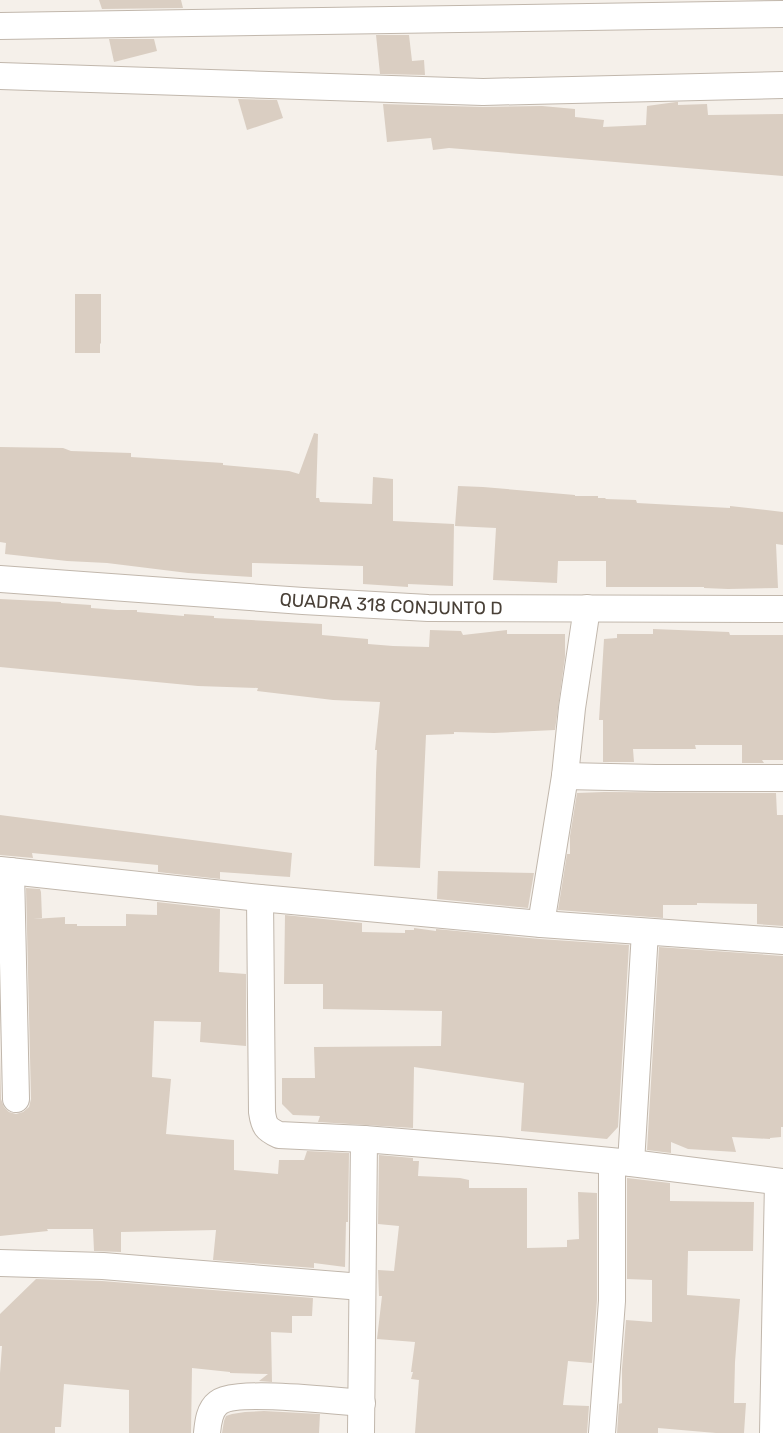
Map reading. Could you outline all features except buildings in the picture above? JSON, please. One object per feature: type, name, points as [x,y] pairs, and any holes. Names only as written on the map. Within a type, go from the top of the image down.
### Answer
[{"type":"street","points":[[0,26],[783,14]]},
{"type":"street","points":[[0,76],[483,92],[783,85]]},
{"type":"street","name":"QUADRA 318 CONJUNTO D","points":[[0,579],[428,608],[783,609]]},
{"type":"street","points":[[541,924],[565,776],[572,708],[587,608]]},
{"type":"street","points":[[565,776],[783,778]]},
{"type":"street","points":[[16,1099],[6,870],[260,898],[541,924],[783,941]]},
{"type":"street","points":[[260,898],[262,1112],[267,1128],[279,1135],[364,1139],[498,1150],[621,1162],[781,1182],[773,1433]]},
{"type":"street","points":[[602,1433],[621,1162],[645,932]]},
{"type":"street","points":[[361,1433],[364,1139]]},
{"type":"street","points":[[0,1263],[103,1266],[362,1287]]},
{"type":"street","points":[[207,1433],[213,1409],[218,1402],[228,1398],[282,1397],[362,1403]]}]
